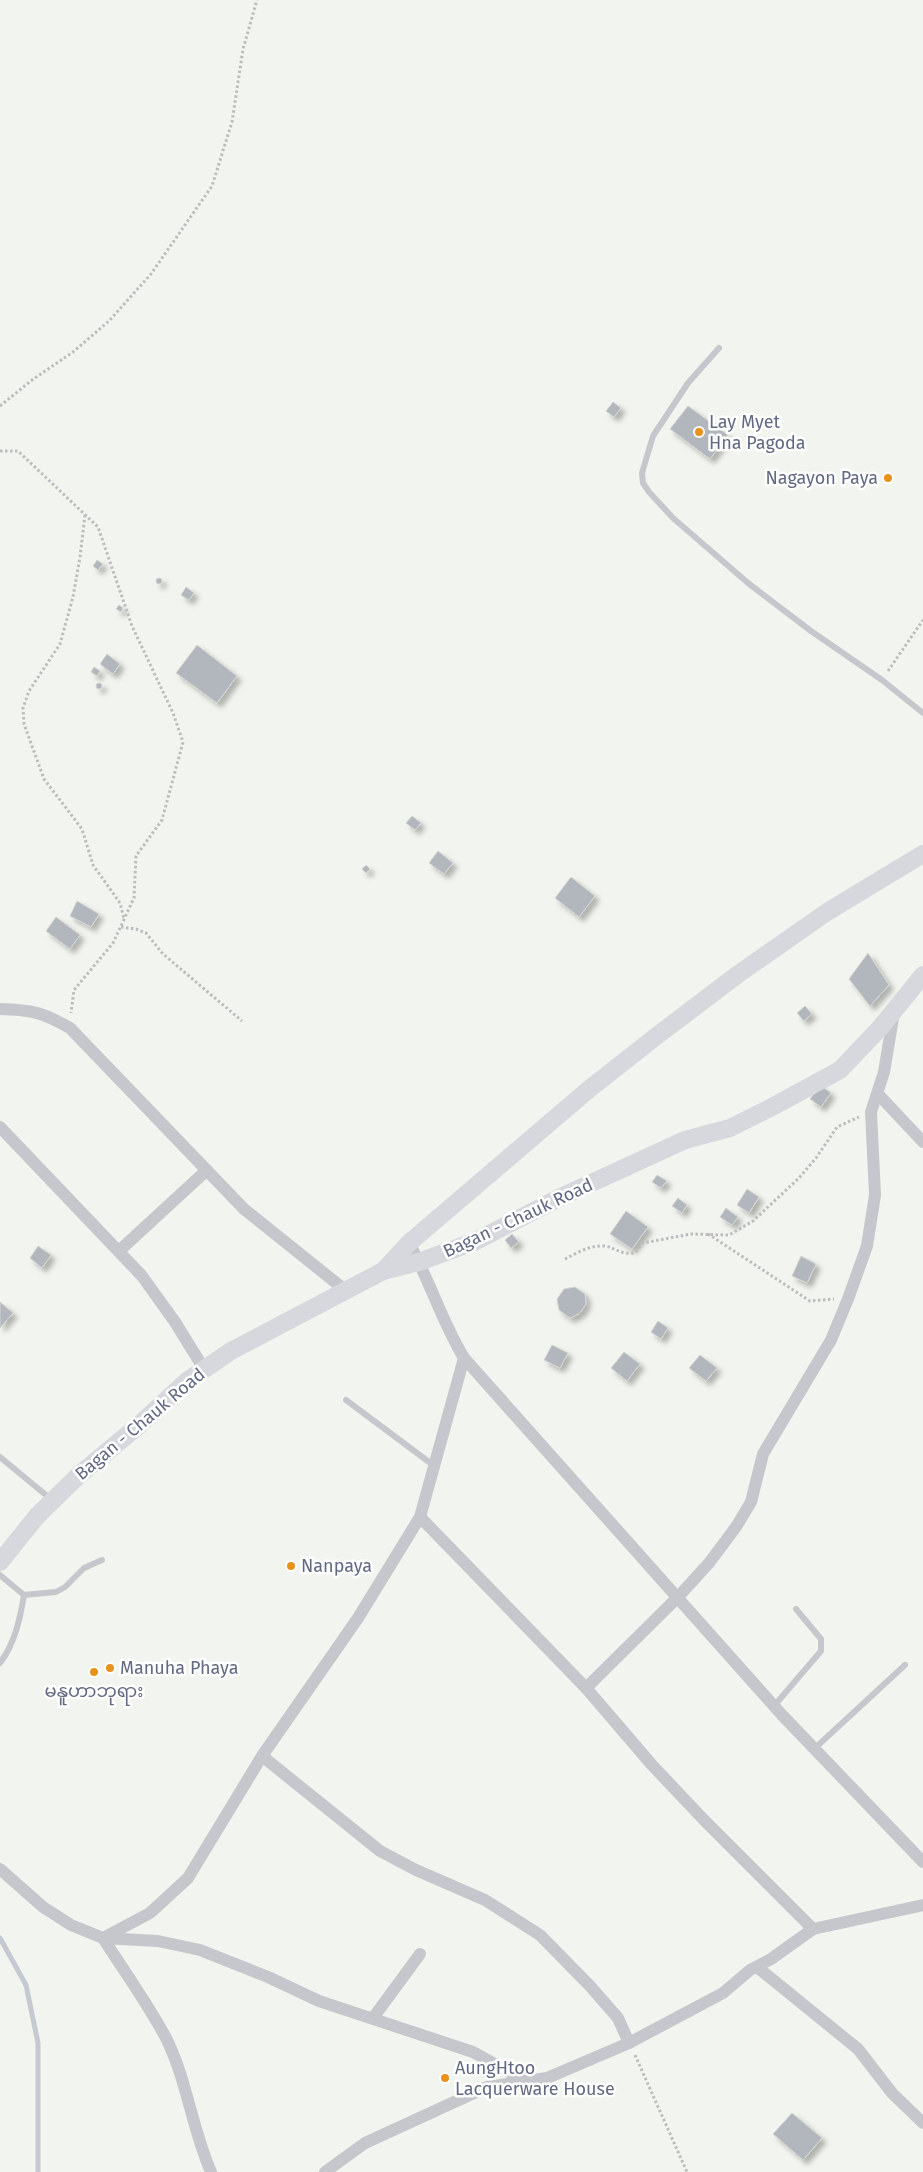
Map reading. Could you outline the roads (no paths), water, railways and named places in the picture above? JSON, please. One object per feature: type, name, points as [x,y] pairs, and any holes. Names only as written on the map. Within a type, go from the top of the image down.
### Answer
[{"type":"main road","points":[[383,1271],[410,1243],[588,1090],[654,1038],[737,975],[819,918],[923,854]]},
{"type":"main road","name":"Bagan - Chauk Road","points":[[0,1562],[37,1516],[79,1475],[138,1426],[186,1380],[230,1351],[383,1271],[419,1262],[476,1241],[561,1197],[685,1140],[730,1128],[772,1107],[840,1070],[894,1012],[922,978]]},
{"type":"street","points":[[0,1010],[28,1010],[47,1015],[70,1028],[244,1208],[345,1290]]},
{"type":"street","points":[[586,1688],[678,1597],[709,1563],[751,1502],[763,1454],[830,1340],[848,1299],[866,1246],[875,1195],[871,1112],[878,1094],[894,1012]]},
{"type":"street","points":[[878,1094],[923,1142]]},
{"type":"street","points":[[0,1127],[119,1251],[148,1284],[175,1322],[204,1369]]},
{"type":"street","points":[[119,1251],[207,1170]]},
{"type":"street","points":[[410,1243],[451,1338],[464,1358],[774,1706],[923,1862]]},
{"type":"street","points":[[103,1938],[150,1913],[188,1878],[262,1756],[358,1618],[420,1517],[464,1358]]},
{"type":"street","points":[[420,1517],[586,1688],[665,1779],[813,1928]]},
{"type":"street","points":[[262,1756],[380,1851],[416,1870],[485,1900],[540,1935],[590,1986],[618,2018],[629,2043]]},
{"type":"street","points":[[0,1869],[50,1912],[71,1925],[103,1938],[158,1940],[200,1950],[268,1977],[319,2001],[473,2052],[525,2081]]},
{"type":"street","points":[[325,2172],[365,2142],[487,2087],[547,2078],[629,2043],[723,1993],[813,1928],[923,1904]]},
{"type":"street","points":[[103,1938],[166,2039],[184,2088],[210,2172]]},
{"type":"street","points":[[373,2018],[420,1954]]},
{"type":"street","points":[[757,1967],[858,2049],[892,2093],[923,2123]]},
{"type":"lane","points":[[719,348],[688,383],[654,436],[642,473],[643,482],[649,492],[673,518],[748,583],[811,632],[882,680],[923,713]]},
{"type":"lane","points":[[346,1400],[433,1465]]},
{"type":"lane","points":[[0,1457],[52,1501]]},
{"type":"lane","points":[[0,1575],[24,1595],[56,1592],[65,1587],[84,1568],[102,1560]]},
{"type":"lane","points":[[0,1663],[6,1655],[18,1627],[24,1595]]},
{"type":"lane","points":[[774,1706],[821,1651],[821,1639],[796,1609]]},
{"type":"lane","points":[[814,1748],[905,1666]]},
{"type":"waterway","points":[[0,1938],[26,1985],[38,2043],[38,2172]]},
{"type":"place","name":"Lay Myet Hna Pagoda","points":[[699,432]]},
{"type":"place","name":"Nagayon Paya","points":[[888,478]]},
{"type":"place","name":"Nanpaya","points":[[291,1566]]},
{"type":"place","name":"Manuha Phaya","points":[[110,1668]]},
{"type":"place","name":"မနူဟာဘုရား","points":[[94,1672]]},
{"type":"place","name":"AungHtoo Lacquerware House","points":[[445,2078]]}]
